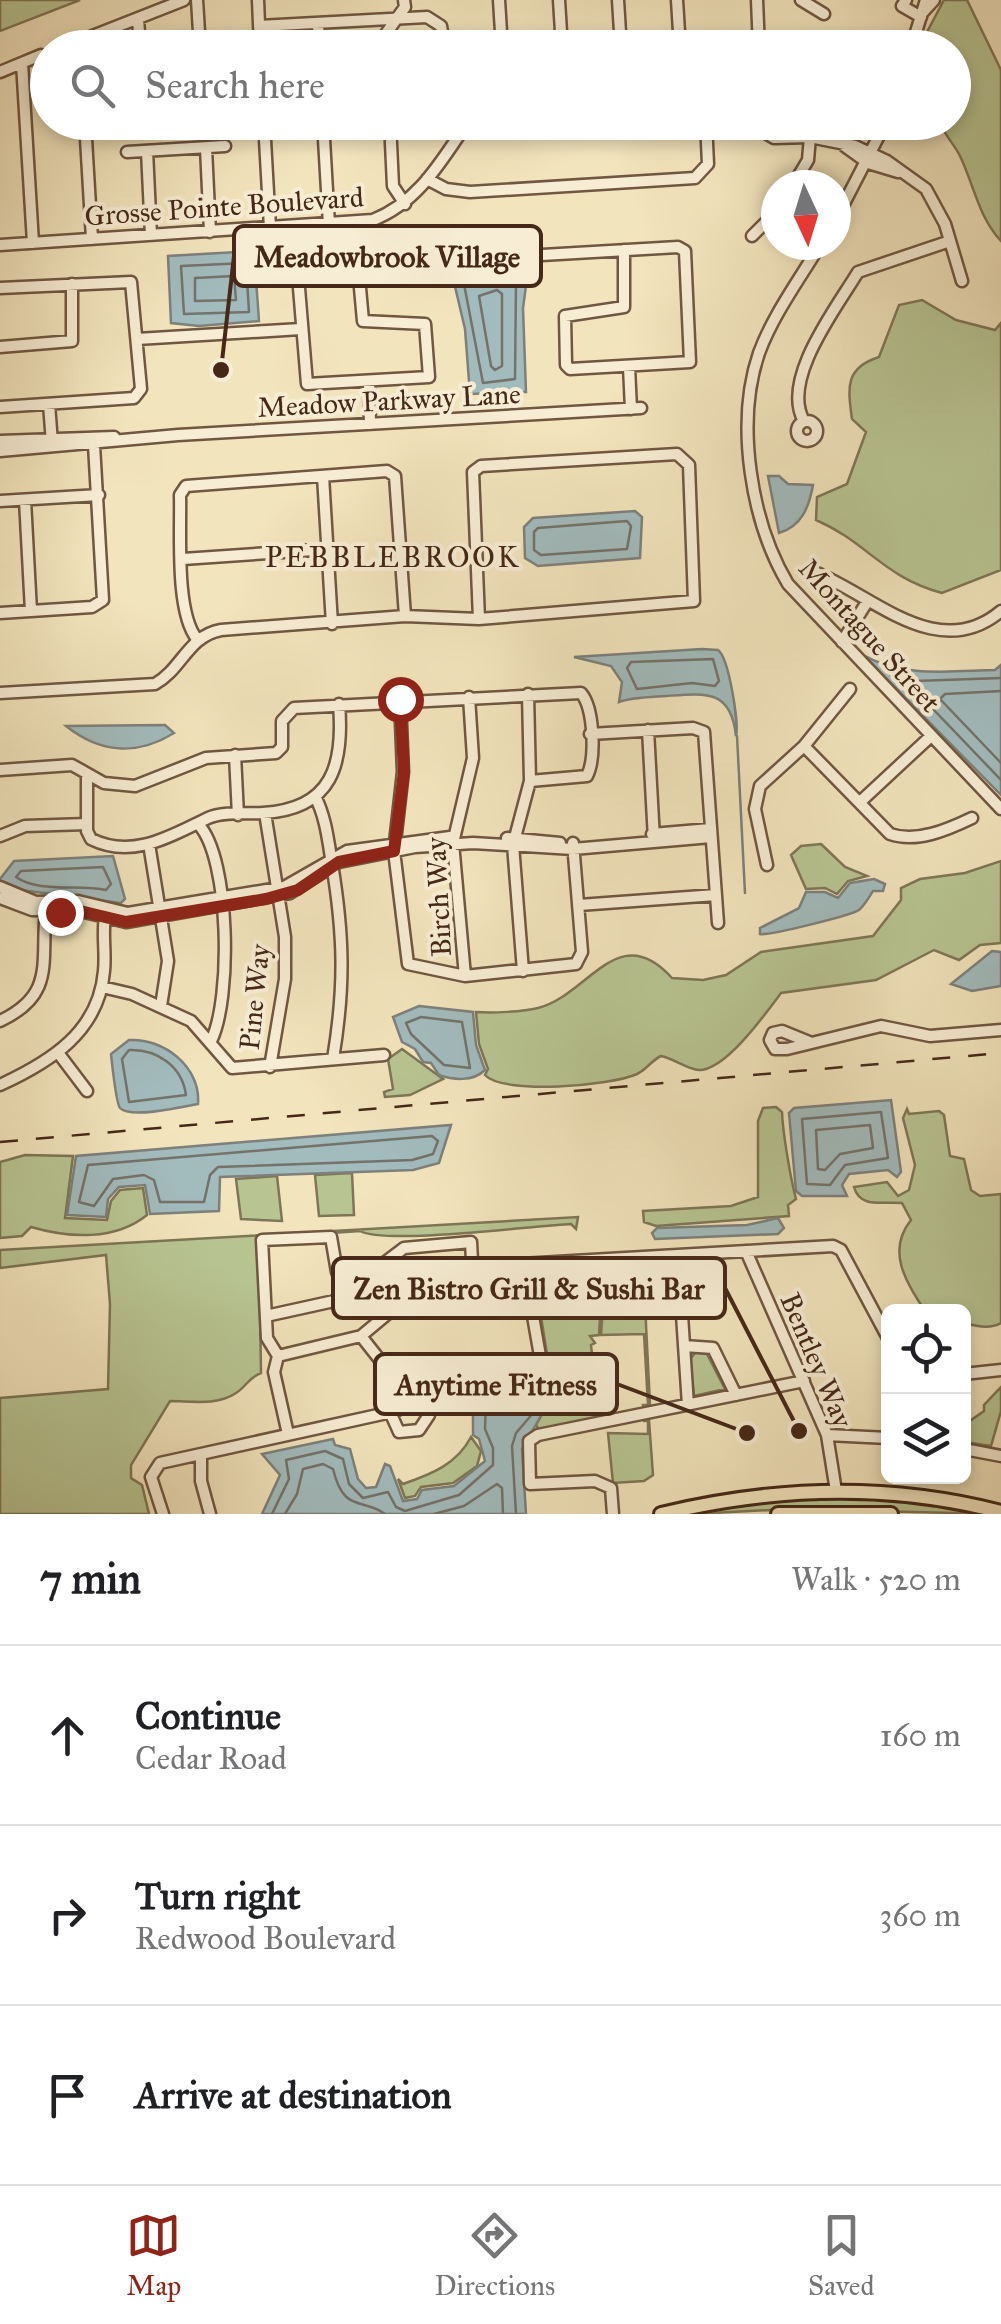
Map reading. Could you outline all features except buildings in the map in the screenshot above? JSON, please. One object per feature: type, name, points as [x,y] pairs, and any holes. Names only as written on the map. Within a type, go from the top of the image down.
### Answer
[{"type":"main road","points":[[661,1514],[765,1495],[836,1491],[916,1496],[1001,1512]]},
{"type":"main road","points":[[778,1514],[891,1514]]},
{"type":"street","points":[[111,30],[184,0]]},
{"type":"street","points":[[197,0],[199,30]]},
{"type":"street","points":[[258,0],[259,30]]},
{"type":"street","points":[[389,30],[404,0]]},
{"type":"street","points":[[499,0],[501,30]]},
{"type":"street","points":[[560,0],[561,30]]},
{"type":"street","points":[[618,0],[620,30]]},
{"type":"street","points":[[677,0],[679,30]]},
{"type":"street","points":[[757,0],[758,30]]},
{"type":"street","points":[[801,0],[824,14]]},
{"type":"street","points":[[906,0],[902,6],[923,10],[934,0]]},
{"type":"street","points":[[138,18],[139,30]]},
{"type":"street","points":[[259,26],[396,19],[435,20],[439,30]]},
{"type":"street","points":[[318,23],[318,30]]},
{"type":"street","points":[[0,72],[30,60]]},
{"type":"street","points":[[22,63],[33,243]]},
{"type":"street","points":[[86,140],[92,239]]},
{"type":"street","points":[[265,140],[270,228]]},
{"type":"street","points":[[325,140],[329,224]]},
{"type":"street","points":[[391,140],[393,186],[406,204]]},
{"type":"street","name":"Grosse Pointe Boulevard","points":[[0,245],[373,220],[406,204],[455,140]]},
{"type":"street","points":[[428,179],[470,192],[695,178],[708,164],[707,140]]},
{"type":"street","points":[[802,170],[808,160],[810,140]]},
{"type":"street","points":[[824,140],[842,144],[926,188],[950,241],[962,281]]},
{"type":"street","points":[[851,192],[878,140]]},
{"type":"street","points":[[128,152],[225,146]]},
{"type":"street","points":[[206,148],[210,232]]},
{"type":"street","points":[[147,151],[152,235]]},
{"type":"street","points":[[752,236],[761,227]]},
{"type":"street","points":[[804,421],[798,396],[810,350],[858,272],[950,241]]},
{"type":"street","points":[[358,266],[364,323],[420,322],[428,329],[429,378],[307,384],[301,329],[301,272],[358,266],[624,250],[678,247],[685,251],[692,356],[686,364],[570,369],[563,321],[569,313],[624,307],[624,250]]},
{"type":"street","name":"Montague Street","points":[[811,260],[769,330],[753,375],[749,406],[755,506],[765,543],[788,584],[1001,810]]},
{"type":"street","points":[[0,288],[131,282],[141,389],[136,397],[0,407]]},
{"type":"street","points":[[0,347],[72,341],[72,284]]},
{"type":"street","points":[[137,339],[301,329]]},
{"type":"street","name":"Meadow Parkway Lane","points":[[0,452],[52,443],[636,408],[629,367]]},
{"type":"street","points":[[369,383],[370,424]]},
{"type":"street","points":[[50,404],[52,443]]},
{"type":"street","name":"Meadow Parkway Lane","points":[[0,440],[94,445],[140,438]]},
{"type":"street","points":[[0,613],[92,607],[103,600],[94,445]]},
{"type":"street","points":[[0,693],[155,684],[166,678],[198,639],[221,630],[405,616],[479,619],[694,601],[689,466],[685,458],[678,454],[481,466],[473,472],[479,619]]},
{"type":"street","points":[[198,639],[187,623],[180,495],[186,486],[387,471],[395,476],[405,616]]},
{"type":"street","points":[[323,476],[332,624]]},
{"type":"street","points":[[0,501],[98,495]]},
{"type":"street","points":[[25,500],[32,611]]},
{"type":"street","points":[[183,559],[328,549]]},
{"type":"street","points":[[812,571],[901,620],[943,630],[979,626],[1001,611]]},
{"type":"street","points":[[839,639],[867,602]]},
{"type":"street","points":[[767,864],[758,835],[756,797],[760,786],[804,746],[850,689]]},
{"type":"street","points":[[0,770],[72,765],[112,785],[142,786],[190,762],[278,752],[282,721],[294,708],[400,699],[581,693],[587,702],[593,765],[587,776],[530,780]]},
{"type":"street","points":[[523,971],[513,842],[530,780],[528,694]]},
{"type":"street","name":"Birch Way","points":[[465,976],[453,840],[472,758],[469,697]]},
{"type":"street","points":[[400,699],[404,772],[394,847],[406,962],[420,970],[465,976],[576,964],[582,952],[573,846]]},
{"type":"street","points":[[87,774],[87,824],[89,837],[96,842],[150,844],[212,817],[292,808],[315,796],[331,779],[339,759],[339,704]]},
{"type":"street","points":[[590,734],[697,728],[704,732],[718,923]]},
{"type":"street","points":[[648,730],[654,838]]},
{"type":"street","points":[[860,802],[931,736]]},
{"type":"street","points":[[804,746],[885,830],[903,838],[946,830],[972,818]]},
{"type":"street","points":[[235,755],[238,814]]},
{"type":"street","points":[[315,796],[324,816],[345,959],[333,1059]]},
{"type":"street","name":"Pine Way","points":[[265,813],[285,979],[270,1067]]},
{"type":"street","points":[[0,836],[25,826],[87,824]]},
{"type":"street","points":[[199,824],[207,836],[220,902],[227,974],[211,1041]]},
{"type":"street","points":[[0,898],[46,908],[78,901],[126,922],[162,911],[305,886],[331,861],[394,847],[453,840],[573,846],[711,833]]},
{"type":"street","points":[[150,844],[168,961],[162,1006]]},
{"type":"street","points":[[0,887],[46,908]]},
{"type":"street","points":[[578,905],[716,894]]},
{"type":"street","points":[[0,1021],[26,1006],[38,990],[44,970],[46,908]]},
{"type":"street","points":[[0,1085],[59,1054],[86,1024],[102,988],[105,914]]},
{"type":"street","points":[[102,988],[162,1006],[191,1021],[211,1041],[228,1067],[270,1067],[384,1055]]},
{"type":"street","points":[[809,1042],[881,1026],[930,1036],[1001,1030]]},
{"type":"street","points":[[59,1054],[86,1091]]},
{"type":"street","points":[[288,1434],[274,1372],[278,1356],[267,1338],[262,1240],[332,1237],[337,1272],[348,1290]]},
{"type":"street","points":[[266,1316],[328,1303],[399,1250],[472,1242],[473,1280]]},
{"type":"street","points":[[278,1356],[361,1336],[416,1290],[464,1286],[488,1268],[834,1246],[842,1250],[881,1325]]},
{"type":"street","name":"Bentley Way","points":[[746,1251],[827,1435],[836,1491]]},
{"type":"street","points":[[678,1255],[688,1405]]},
{"type":"street","points":[[162,1514],[154,1493],[154,1468],[393,1411],[443,1386],[538,1364],[524,1264]]},
{"type":"street","points":[[361,1336],[416,1400]]},
{"type":"street","points":[[684,1346],[713,1348],[736,1395]]},
{"type":"street","points":[[971,1373],[1001,1370]]},
{"type":"street","points":[[391,1374],[393,1411],[399,1432],[419,1430],[430,1414],[427,1394]]},
{"type":"street","points":[[613,1514],[611,1488],[595,1481],[530,1484],[529,1441],[538,1435],[804,1380]]},
{"type":"street","points":[[827,1435],[881,1438]]},
{"type":"street","points":[[971,1450],[999,1455],[1001,1439]]},
{"type":"street","points":[[201,1454],[201,1482],[210,1514]]},
{"type":"green space","points":[[0,0],[80,0],[0,31]]},
{"type":"green space","points":[[944,0],[967,0],[1001,70],[1001,241],[987,221],[950,140],[971,140],[971,30],[928,30]]},
{"type":"green space","points":[[922,300],[956,320],[995,330],[1001,323],[1001,570],[942,593],[905,578],[816,520],[817,497],[847,484],[866,432],[852,419],[850,389],[854,374],[879,357],[899,305]]},
{"type":"green space","points":[[821,844],[845,867],[867,876],[848,881],[837,894],[825,888],[806,889],[791,855],[801,846]]},
{"type":"green space","points":[[1001,861],[1001,943],[980,945],[959,960],[934,950],[876,980],[781,993],[733,1051],[710,1068],[699,1070],[661,1056],[640,1072],[624,1078],[534,1087],[496,1081],[485,1075],[488,1069],[479,1044],[476,1012],[538,1008],[556,1001],[619,958],[635,956],[653,962],[672,978],[703,980],[726,975],[761,952],[873,936],[901,900],[901,888],[920,879],[965,873]]},
{"type":"green space","points":[[402,1049],[443,1079],[410,1095],[385,1097],[384,1092],[393,1089],[388,1059]]},
{"type":"green space","points":[[776,1107],[782,1112],[796,1199],[788,1205],[789,1216],[656,1226],[644,1222],[643,1211],[731,1206],[758,1197],[758,1121],[763,1108]]},
{"type":"green space","points":[[907,1109],[909,1114],[939,1111],[944,1115],[950,1156],[964,1159],[971,1190],[980,1196],[1001,1194],[1001,1323],[997,1325],[971,1324],[971,1304],[921,1304],[901,1266],[900,1243],[911,1220],[902,1203],[867,1201],[857,1194],[854,1187],[887,1182],[898,1196],[909,1190],[915,1165],[903,1118]]},
{"type":"green space","points":[[25,1155],[73,1156],[65,1218],[107,1220],[111,1201],[120,1190],[143,1188],[147,1215],[106,1233],[76,1235],[31,1227],[22,1236],[0,1238],[0,1162]]},
{"type":"green space","points":[[352,1173],[354,1215],[319,1216],[315,1175]]},
{"type":"green space","points":[[277,1176],[282,1221],[241,1219],[236,1179]]},
{"type":"green space","points":[[578,1217],[576,1229],[571,1224],[428,1235],[375,1235],[360,1231],[259,1238],[261,1373],[221,1400],[170,1401],[131,1465],[131,1478],[142,1485],[149,1514],[0,1514],[0,1398],[108,1389],[110,1304],[106,1255],[0,1268],[0,1250]]},
{"type":"green space","points":[[643,1264],[650,1405],[644,1409],[643,1405],[648,1405],[644,1334],[601,1335],[606,1267]]},
{"type":"green space","points":[[603,1267],[599,1335],[590,1336],[595,1343],[591,1345],[599,1418],[539,1430],[536,1425],[546,1407],[518,1392],[464,1400],[471,1402],[470,1414],[465,1413],[463,1400],[441,1398],[436,1403],[436,1397],[446,1392],[539,1373],[547,1354],[534,1273]]},
{"type":"green space","points":[[696,1352],[707,1354],[725,1389],[694,1396],[690,1359]]},
{"type":"green space","points":[[1001,1387],[1001,1411],[991,1446],[971,1443],[971,1420],[984,1411],[984,1405]]},
{"type":"green space","points":[[649,1420],[653,1475],[644,1481],[613,1483],[608,1433],[648,1434],[648,1421],[643,1421]]},
{"type":"green space","points":[[471,1437],[481,1451],[477,1466],[453,1483],[421,1487],[415,1496],[405,1498],[398,1479],[403,1484],[443,1467]]},
{"type":"green space","points":[[870,1495],[995,1514],[791,1509],[692,1514],[761,1499]]},
{"type":"water","points":[[254,251],[259,321],[199,326],[171,323],[168,256]]},
{"type":"water","points":[[506,266],[528,271],[523,308],[526,392],[470,394],[465,329],[453,278],[457,273]]},
{"type":"water","points":[[768,476],[779,476],[788,484],[813,485],[803,515],[779,533]]},
{"type":"water","points":[[635,511],[642,517],[640,558],[538,566],[525,558],[524,527],[533,518]]},
{"type":"water","points":[[718,650],[726,665],[735,705],[736,736],[729,710],[714,697],[680,695],[619,702],[622,682],[611,666],[574,657]]},
{"type":"water","points":[[863,655],[911,670],[995,670],[1001,665],[1001,795]]},
{"type":"water","points":[[165,725],[174,733],[133,748],[92,742],[66,726]]},
{"type":"water","points":[[113,856],[125,899],[121,903],[5,888],[0,879],[14,861]]},
{"type":"water","points":[[874,879],[885,884],[883,891],[873,891],[859,910],[810,925],[760,934],[760,928],[799,908],[806,892],[825,892],[838,898],[850,883]]},
{"type":"water","points":[[992,951],[1001,952],[1001,986],[972,991],[951,984]]},
{"type":"water","points":[[419,1006],[473,1012],[476,1045],[485,1070],[463,1079],[439,1075],[431,1063],[423,1062],[415,1049],[402,1042],[393,1017]]},
{"type":"water","points":[[129,1040],[155,1044],[178,1057],[193,1078],[198,1104],[145,1112],[120,1108],[111,1054]]},
{"type":"water","points":[[891,1100],[901,1172],[897,1177],[888,1170],[849,1174],[842,1185],[847,1196],[802,1196],[796,1191],[789,1113],[794,1108]]},
{"type":"water","points":[[451,1125],[439,1163],[413,1170],[220,1177],[219,1211],[150,1214],[145,1185],[119,1187],[108,1199],[106,1217],[67,1215],[76,1156]]},
{"type":"water","points":[[778,1218],[784,1228],[778,1234],[655,1239],[652,1233],[657,1228],[747,1225]]},
{"type":"water","points":[[511,1385],[546,1407],[522,1449],[526,1514],[262,1514],[280,1475],[262,1454],[333,1439],[335,1445],[350,1449],[358,1479],[366,1488],[376,1487],[385,1464],[390,1466],[403,1501],[417,1499],[422,1490],[454,1486],[485,1461],[479,1439],[473,1435],[473,1397],[480,1390]]},
{"type":"waterway","points":[[737,736],[745,893]]},
{"type":"railway","points":[[0,1142],[1001,1053]]},
{"type":"place","name":"Meadowbrook Village","points":[[221,370]]},
{"type":"place","name":"Zen Bistro Grill & Sushi Bar","points":[[799,1431]]},
{"type":"place","name":"Anytime Fitness","points":[[747,1433]]},
{"type":"district","name":"PEBBLEBROOK","points":[[393,557]]},
{"type":"route","points":[[60,912],[80,911],[126,922],[266,899],[298,890],[339,862],[394,851],[404,772],[400,699]]}]
